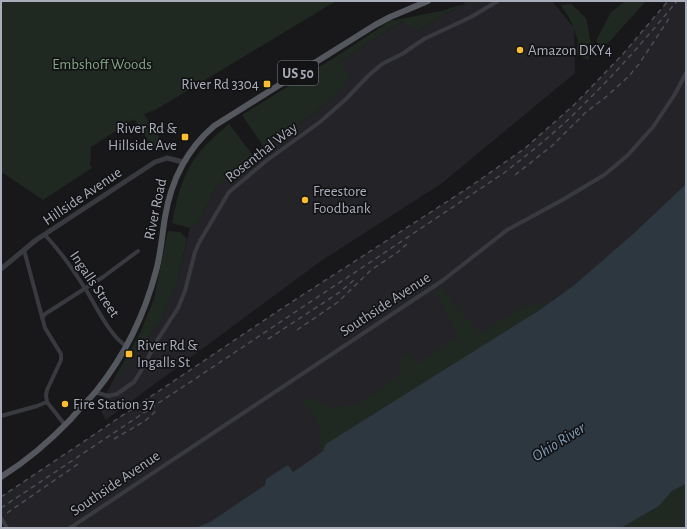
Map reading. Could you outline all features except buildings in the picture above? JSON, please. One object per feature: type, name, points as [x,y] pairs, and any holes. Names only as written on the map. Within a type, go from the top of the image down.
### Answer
[{"type":"main road","name":"River Road","points":[[1,477],[36,453],[65,425],[95,392],[111,371],[126,346],[151,288],[156,269],[168,198],[176,175],[182,162],[202,136],[214,126],[375,24],[428,1]]},
{"type":"street","name":"Rosenthal Way","points":[[95,392],[108,396],[116,394],[134,382],[141,372],[158,339],[178,308],[185,291],[195,252],[229,192],[266,161],[320,122],[382,64],[402,54],[424,39],[472,17],[498,1]]},
{"type":"street","name":"Southside Avenue","points":[[70,528],[442,281],[508,230],[604,175],[627,156],[653,127],[675,94],[686,73]]},
{"type":"street","name":"Hillside Avenue","points":[[1,269],[45,235],[155,162],[167,158],[182,162]]},
{"type":"street","name":"Ingalls Street","points":[[45,235],[54,244],[85,288],[116,336],[126,346]]},
{"type":"street","points":[[24,250],[45,328],[61,357],[61,362],[47,390],[47,402],[65,425]]},
{"type":"street","points":[[42,318],[45,314],[103,277],[138,251]]},
{"type":"street","points":[[1,416],[47,402]]},
{"type":"street","points":[[1,518],[7,528]]},
{"type":"shaded area","points":[[473,1],[552,1],[574,28],[575,73],[441,184],[321,261],[106,420],[98,407],[109,388],[160,322],[177,283],[190,228],[199,220],[217,186],[237,168],[266,150],[332,99],[339,62],[401,22],[417,31],[442,15]]},
{"type":"shaded area","points":[[668,1],[686,1],[686,184],[634,233],[573,286],[538,311],[293,472],[288,466],[266,479],[265,485],[210,522],[195,528],[7,528],[1,518],[1,497],[284,307],[468,188],[524,149],[575,104],[623,54]]},
{"type":"green space","name":"Embshoff Woods","points":[[1,1],[336,1],[157,109],[144,114],[165,146],[156,152],[134,119],[91,147],[90,165],[92,168],[43,200],[1,173]]},
{"type":"green space","points":[[467,1],[473,1],[442,15],[417,31],[401,22],[339,62],[350,78],[332,99],[266,150],[242,115],[390,21],[441,11],[464,4]]},
{"type":"green space","points":[[626,1],[646,1],[610,41],[601,48],[597,44],[597,39],[611,12]]},
{"type":"green space","points":[[571,4],[586,18],[591,43],[589,60],[576,55],[578,41],[571,21],[561,5]]},
{"type":"green space","points":[[229,124],[254,157],[237,168],[217,186],[199,220],[190,228],[172,223],[175,207],[185,176],[193,161],[205,146]]},
{"type":"green space","points":[[168,231],[180,232],[187,239],[177,283],[160,322],[109,388],[141,331],[154,299]]},
{"type":"green space","points":[[441,287],[480,334],[520,308],[551,302],[326,444],[323,451],[318,442],[321,429],[302,400],[311,398],[331,408],[358,405],[401,373],[400,359],[409,353],[416,365],[459,335],[435,291]]},
{"type":"green space","points":[[686,484],[686,528],[621,528],[659,506],[672,491]]},
{"type":"water","name":"Ohio River","points":[[686,184],[686,484],[672,491],[659,506],[621,528],[195,528],[210,522],[265,485],[266,479],[288,465],[293,472],[323,451],[326,444],[538,311],[573,286],[634,233]]},
{"type":"railway","points":[[1,497],[284,307],[468,188],[524,149],[575,104],[623,54],[668,1]]},
{"type":"railway","points":[[1,508],[504,173],[566,122],[621,66],[677,1]]},
{"type":"railway","points":[[515,175],[553,145],[585,113],[629,76],[639,64],[670,17]]},
{"type":"railway","points":[[297,330],[338,302],[371,270],[398,252],[409,242]]},
{"type":"railway","points":[[268,339],[340,292],[354,280]]},
{"type":"railway","points":[[114,439],[145,421],[158,409]]},
{"type":"railway","points":[[7,513],[78,464]]},
{"type":"place","name":"Amazon DKY4","points":[[520,50]]},
{"type":"place","name":"River Rd 3304","points":[[267,84]]},
{"type":"place","name":"River Rd & Hillside Ave","points":[[185,137]]},
{"type":"place","name":"Freestore Foodbank","points":[[305,200]]},
{"type":"place","name":"River Rd & Ingalls St","points":[[129,354]]},
{"type":"place","name":"Fire Station 37","points":[[65,404]]}]
